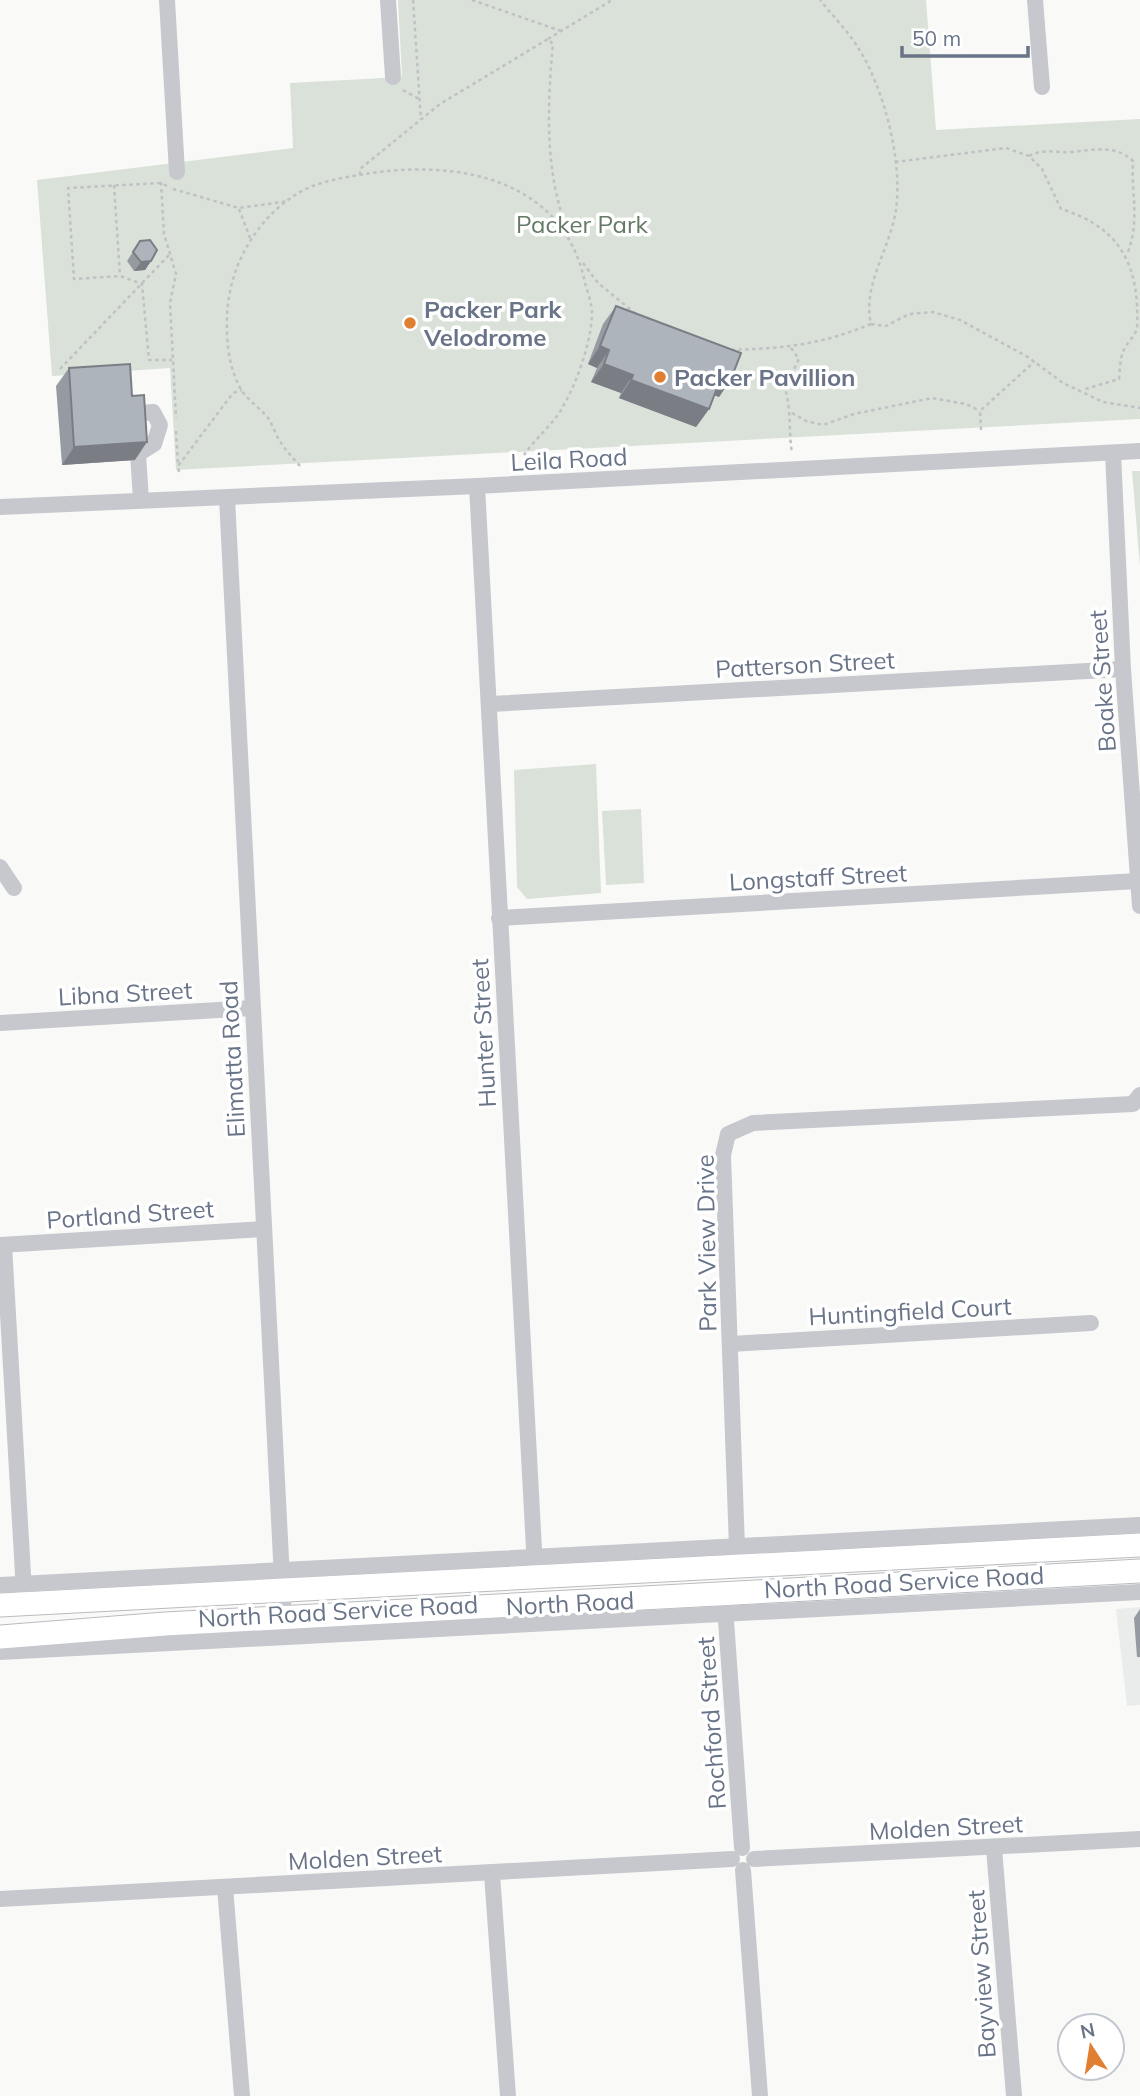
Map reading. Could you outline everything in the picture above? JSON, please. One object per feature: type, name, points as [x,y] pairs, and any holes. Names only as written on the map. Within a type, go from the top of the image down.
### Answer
[{"type":"highway","name":"North Road","points":[[0,1605],[24,1594],[535,1567],[721,1569],[1140,1545]]},
{"type":"highway","points":[[721,1569],[724,1605]]},
{"type":"highway","name":"North Road","points":[[0,1637],[284,1618],[724,1605],[1140,1571]]},
{"type":"street","points":[[167,0],[171,174]]},
{"type":"street","points":[[388,0],[393,78]]},
{"type":"street","points":[[1035,0],[1042,87]]},
{"type":"street","name":"Leila Road","points":[[0,507],[477,486],[1140,451]]},
{"type":"street","name":"Boake Street","points":[[1113,453],[1123,669],[1140,906]]},
{"type":"street","points":[[138,454],[141,500]]},
{"type":"street","name":"Hunter Street","points":[[477,486],[535,1567]]},
{"type":"street","name":"Elimatta Road","points":[[227,498],[284,1618]]},
{"type":"street","name":"Patterson Street","points":[[490,704],[1123,669]]},
{"type":"street","points":[[0,867],[14,888]]},
{"type":"street","name":"Longstaff Street","points":[[499,918],[1138,881]]},
{"type":"street","name":"Libna Street","points":[[0,1023],[252,1009]]},
{"type":"street","name":"Park View Drive","points":[[737,1548],[730,1426],[731,1344],[723,1155],[728,1134],[753,1123],[1137,1099]]},
{"type":"street","name":"Portland Street","points":[[2,1245],[263,1229]]},
{"type":"street","points":[[0,1585],[24,1594],[2,1245]]},
{"type":"street","name":"Huntingfield Court","points":[[731,1344],[1091,1323]]},
{"type":"street","name":"North Road Service Road","points":[[535,1567],[737,1548],[1140,1525]]},
{"type":"street","name":"North Road Service Road","points":[[0,1652],[724,1605],[1140,1592]]},
{"type":"street","name":"Rochford Street","points":[[724,1605],[760,2096]]},
{"type":"street","name":"Molden Street","points":[[0,1899],[1140,1839]]},
{"type":"street","name":"Bayview Street","points":[[994,1848],[1014,2096]]},
{"type":"street","points":[[492,1874],[508,2096]]},
{"type":"street","points":[[225,1887],[242,2096]]},
{"type":"path","points":[[413,0],[421,120]]},
{"type":"path","points":[[472,0],[561,31]]},
{"type":"path","points":[[360,175],[360,169],[440,104],[536,43],[612,0]]},
{"type":"path","points":[[820,0],[858,48],[890,128],[895,162],[896,211],[867,304],[871,324]]},
{"type":"path","points":[[548,38],[554,44],[549,127],[559,213],[581,260],[598,283],[636,315]]},
{"type":"path","points":[[1028,156],[1040,150],[1073,152],[1090,147],[1124,153],[1133,161],[1136,229],[1128,253]]},
{"type":"path","points":[[895,162],[1006,148],[1028,156],[1042,169],[1061,209],[1090,218],[1128,253],[1138,277],[1137,331],[1122,352],[1119,379],[1082,390]]},
{"type":"path","points":[[299,466],[280,442],[269,419],[242,390],[230,357],[226,318],[230,283],[250,238],[289,201],[316,186],[360,175],[438,167],[485,177],[512,188],[540,204],[572,241]]},
{"type":"path","points":[[160,183],[171,174]]},
{"type":"path","points":[[160,183],[164,234],[176,274],[170,303],[178,472]]},
{"type":"path","points":[[142,284],[120,276],[74,279],[68,188],[160,183],[199,198],[239,208],[289,201]]},
{"type":"path","points":[[114,185],[120,276]]},
{"type":"path","points":[[239,208],[250,238]]},
{"type":"path","points":[[60,369],[170,254]]},
{"type":"path","points":[[524,455],[561,411],[587,338],[592,313],[581,260]]},
{"type":"path","points":[[142,284],[149,360],[172,360]]},
{"type":"path","points":[[722,350],[791,348],[831,340],[871,324],[886,326],[909,314],[933,312],[960,320],[1034,362],[1063,383],[1103,402],[1140,408]]},
{"type":"path","points":[[791,348],[799,359],[785,388],[792,413],[789,435],[794,470]]},
{"type":"path","points":[[980,411],[1034,362]]},
{"type":"path","points":[[178,466],[233,393],[242,390]]},
{"type":"path","points":[[792,413],[806,422],[823,425],[855,414],[932,398],[966,404],[980,411]]},
{"type":"path","points":[[980,411],[981,430]]},
{"type":"shaded area","points":[[1140,1607],[1140,1705],[1127,1706],[1116,1609]]},
{"type":"green space","name":"Packer Park","points":[[398,0],[926,0],[936,130],[1140,119],[1140,419],[176,470],[170,368],[52,376],[37,180],[293,148],[290,83],[402,77]]},
{"type":"green space","points":[[1132,471],[1140,471],[1140,566]]},
{"type":"green space","points":[[596,764],[601,893],[527,899],[517,887],[514,770]]},
{"type":"green space","points":[[641,809],[644,883],[606,885],[602,811]]},
{"type":"building","points":[[150,240],[157,250],[151,261],[141,262],[133,252],[140,241]]},
{"type":"building","name":"Packer Pavillion","points":[[616,306],[741,353],[731,379],[722,375],[709,409],[631,380],[633,375],[604,364],[609,350],[600,346]]},
{"type":"building","points":[[130,364],[132,396],[144,395],[147,442],[74,447],[69,368]]},
{"type":"place","name":"Packer Park Velodrome","points":[[410,323]]},
{"type":"place","name":"Packer Pavillion","points":[[660,377]]}]
